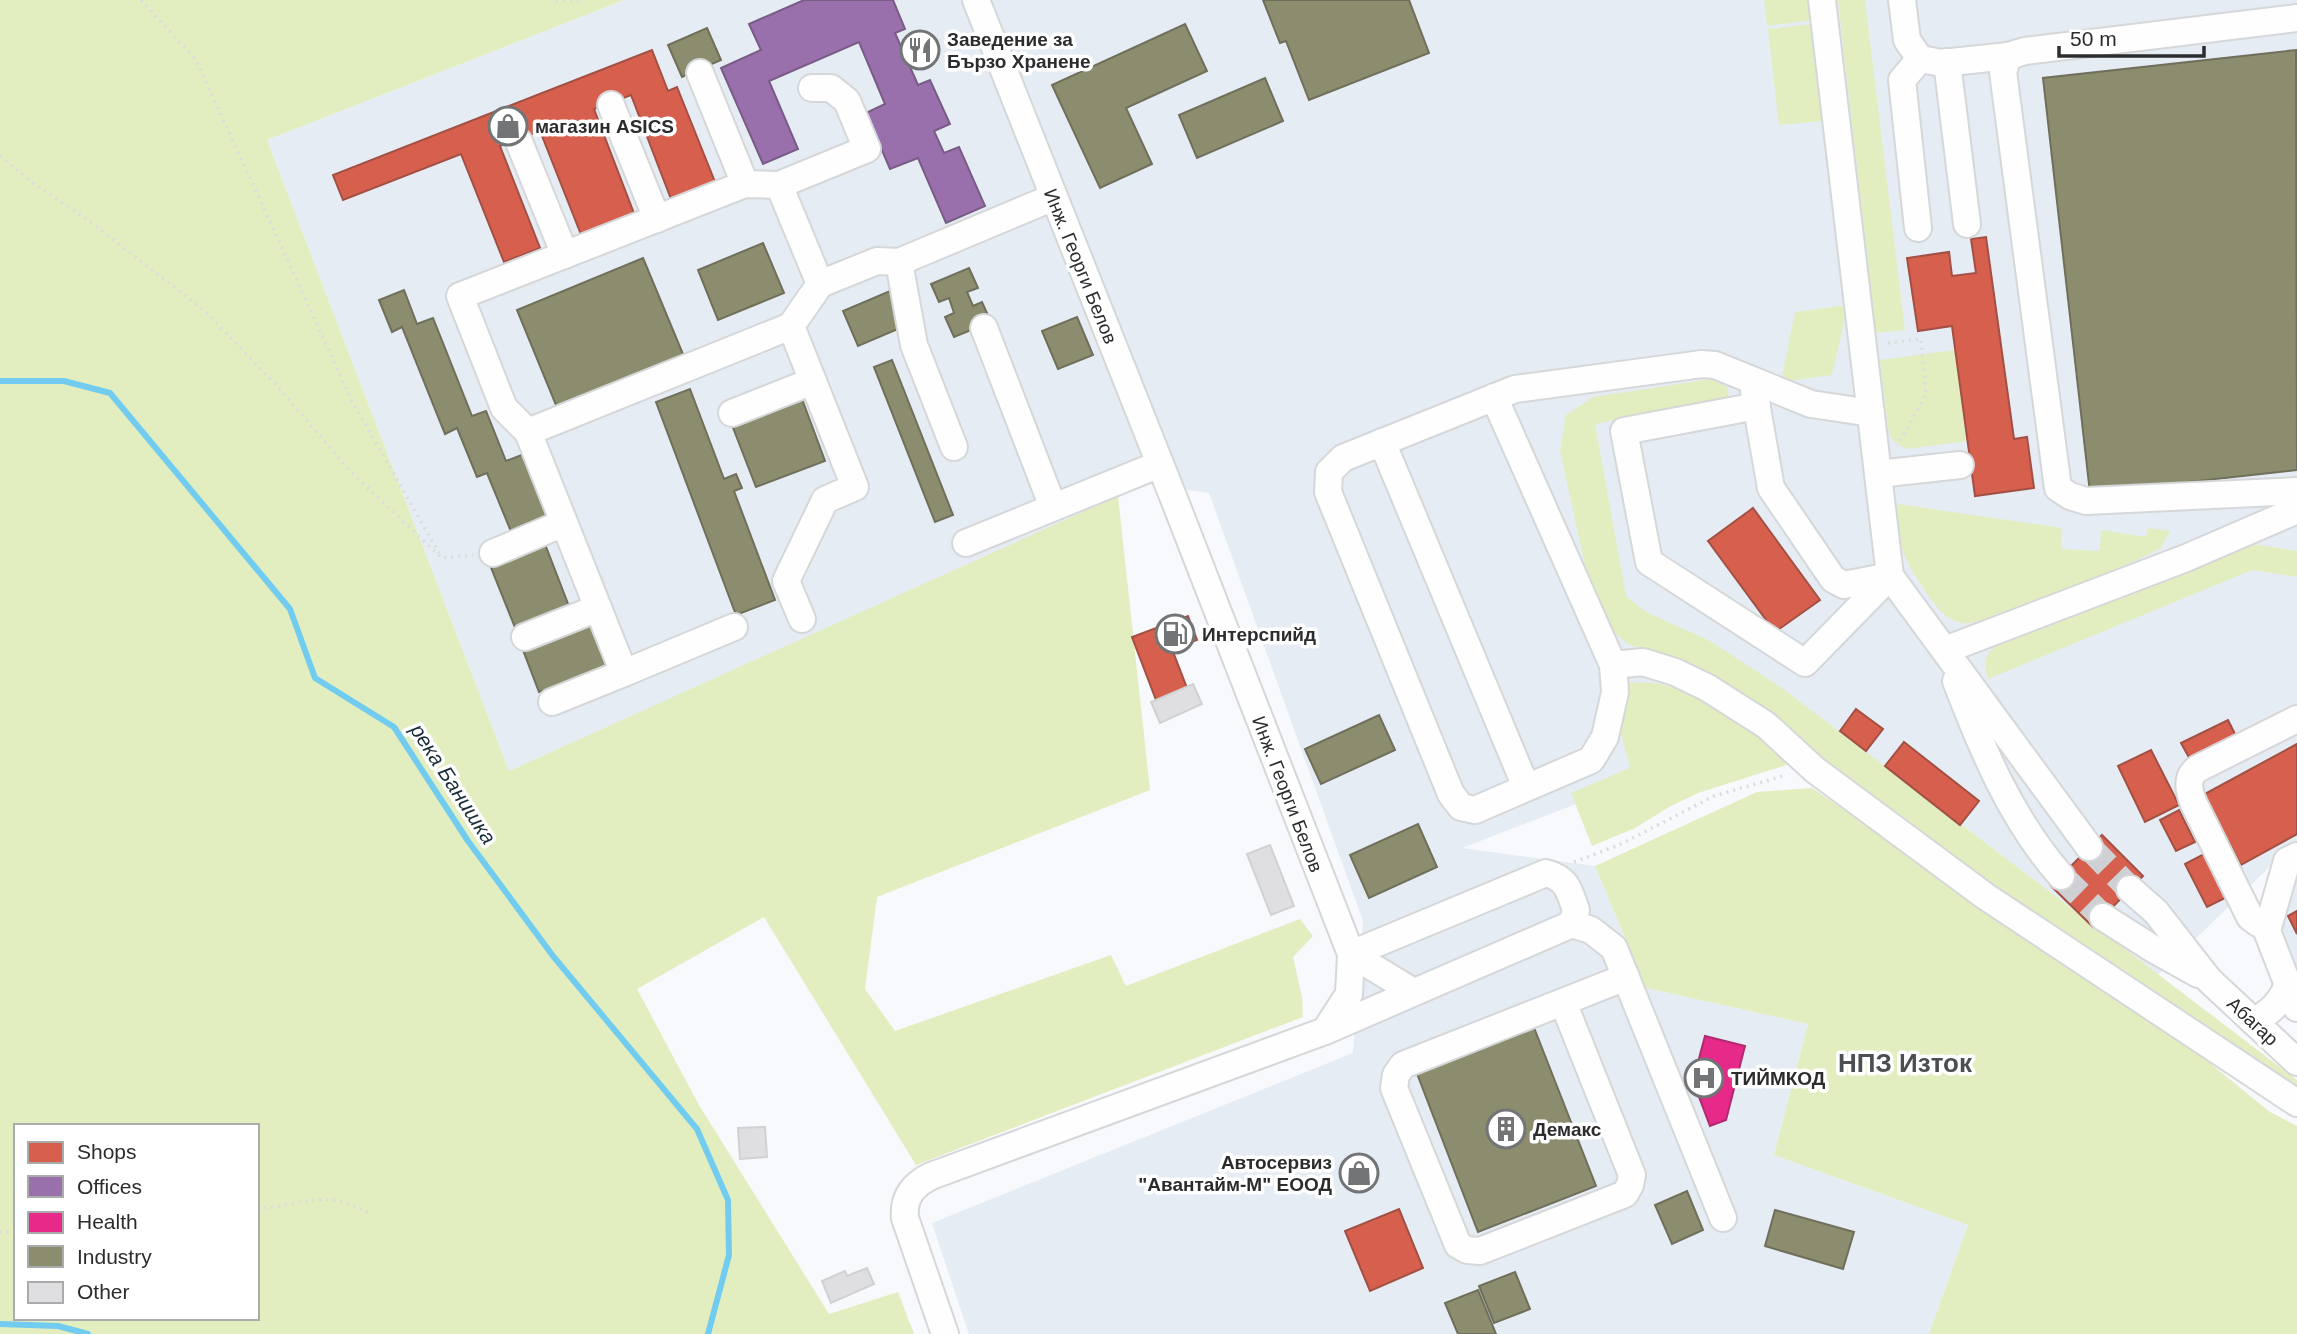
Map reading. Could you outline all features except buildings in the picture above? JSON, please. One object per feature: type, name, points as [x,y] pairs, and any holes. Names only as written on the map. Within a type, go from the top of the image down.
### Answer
[{"type":"street","name":"Инж. Георги Белов","points":[[976,0],[1350,954],[1349,994],[1325,1031]]},
{"type":"street","points":[[1822,0],[1890,576],[2089,847]]},
{"type":"street","points":[[1902,0],[1907,40],[1920,59],[1947,62],[2297,18]]},
{"type":"street","points":[[2008,56],[2003,72],[2058,488],[2070,496],[2087,501],[2297,491]]},
{"type":"street","points":[[1918,228],[1902,80],[1920,59]]},
{"type":"street","points":[[1947,62],[1967,224]]},
{"type":"street","points":[[701,73],[745,184]]},
{"type":"street","points":[[624,673],[528,432],[504,408],[460,296],[745,184],[779,185],[867,149],[847,101],[831,89],[812,88]]},
{"type":"street","points":[[611,105],[657,219]]},
{"type":"street","points":[[519,142],[565,255]]},
{"type":"street","points":[[779,185],[820,284]]},
{"type":"street","points":[[528,432],[791,326],[820,284],[877,261],[899,262],[1054,197]]},
{"type":"street","points":[[899,262],[914,345],[954,447]]},
{"type":"street","points":[[791,326],[855,486],[825,500],[786,581],[802,619]]},
{"type":"street","points":[[984,328],[1053,507]]},
{"type":"street","points":[[1493,397],[1613,665],[1615,692],[1605,737],[1591,760],[1475,810],[1461,807],[1446,782],[1328,492],[1329,472],[1343,458],[1493,397],[1515,389],[1702,364],[1715,365],[1755,394],[1771,488],[1833,579],[1844,585],[1890,576]]},
{"type":"street","points":[[732,413],[813,381]]},
{"type":"street","points":[[1871,413],[1755,394],[1623,431],[1649,562],[1805,663],[1890,576]]},
{"type":"street","points":[[1382,442],[1526,788]]},
{"type":"street","points":[[966,543],[1160,464]]},
{"type":"street","points":[[1878,474],[1961,465]]},
{"type":"street","points":[[1945,650],[2186,558],[2297,510]]},
{"type":"street","points":[[493,553],[564,523]]},
{"type":"street","points":[[525,638],[598,608]]},
{"type":"street","points":[[552,702],[734,627]]},
{"type":"street","points":[[1945,650],[1980,745],[2012,810],[2038,851],[2061,876]]},
{"type":"street","points":[[1613,665],[1643,662],[1675,672],[1707,688],[1766,725],[1815,770],[1985,896],[2297,1103]]},
{"type":"street","points":[[2268,926],[2250,917],[2194,804],[2189,781],[2191,774],[2197,769],[2297,719]]},
{"type":"street","points":[[2254,1022],[2283,999],[2292,996],[2267,932],[2287,861],[2297,856]]},
{"type":"street","points":[[1350,954],[1546,873],[1559,877],[1567,887],[1576,910],[1572,924]]},
{"type":"street","points":[[2130,889],[2156,912],[2209,981]]},
{"type":"street","points":[[2103,916],[2209,981]]},
{"type":"street","points":[[945,1334],[905,1218],[904,1207],[913,1187],[931,1176],[1325,1031],[1572,924],[1591,930],[1614,948],[1723,1218]]},
{"type":"street","points":[[1350,954],[1412,992]]},
{"type":"street","points":[[1563,1002],[1632,1175],[1630,1185],[1625,1194],[1480,1251],[1467,1250],[1458,1245],[1394,1088],[1396,1075],[1404,1065],[1626,977]]},
{"type":"street","name":"Абагар","points":[[2209,981],[2297,1062]]},
{"type":"path","points":[[141,0],[196,60],[352,401],[442,558]]},
{"type":"path","points":[[556,0],[581,0]]},
{"type":"path","points":[[0,156],[205,311],[276,385],[350,471],[442,558],[493,553]]},
{"type":"path","points":[[1888,343],[1921,339],[1926,395],[1896,446]]},
{"type":"path","points":[[1546,873],[1619,845],[1714,796],[1778,776],[1815,770]]},
{"type":"path","points":[[259,1208],[274,1208],[317,1198],[349,1202],[368,1213]]},
{"type":"shaded area","points":[[624,0],[2297,0],[2297,848],[2282,855],[2158,975],[1885,766],[1763,732],[1462,848],[1595,866],[1646,988],[1808,1024],[1774,1155],[1968,1225],[1929,1334],[969,1334],[932,1223],[1353,1053],[1363,921],[1209,493],[1147,484],[509,771],[267,140]]},
{"type":"shaded area","points":[[2297,856],[2297,977],[2267,931]]},
{"type":"green space","points":[[0,0],[624,0],[267,140],[509,771],[1118,496],[1150,790],[877,897],[865,989],[895,1031],[1111,955],[1126,986],[1300,919],[1313,936],[1293,957],[1302,997],[1303,1017],[916,1165],[764,917],[637,989],[699,1105],[829,1314],[898,1292],[914,1334],[0,1334]]},
{"type":"green space","points":[[1764,0],[1811,0],[1814,20],[1767,26]]},
{"type":"green space","points":[[1838,0],[1865,0],[1905,330],[1876,333]]},
{"type":"green space","points":[[1814,24],[1824,121],[1779,125],[1768,29]]},
{"type":"green space","points":[[1848,305],[1832,375],[1781,382],[1795,312]]},
{"type":"green space","points":[[1955,350],[1968,441],[1906,449],[1889,434],[1880,360]]},
{"type":"green space","points":[[1712,379],[1727,387],[1729,397],[1595,424],[1626,596],[1646,612],[1710,641],[1782,688],[2297,1080],[2297,1089],[1968,871],[1692,667],[1628,644],[1607,626],[1589,584],[1560,451],[1566,415],[1593,397]]},
{"type":"green space","points":[[1898,504],[2062,528],[2061,549],[2100,551],[2101,530],[2146,537],[2148,528],[2170,531],[2161,548],[2139,559],[2021,608],[1976,622],[1963,623],[1942,612],[1912,571],[1898,534]]},
{"type":"green space","points":[[2246,543],[2297,551],[2297,577],[2252,570],[1988,679],[1987,656],[2004,640]]},
{"type":"green space","points":[[1626,682],[1657,683],[1702,696],[1796,762],[1698,793],[1635,828],[1592,846],[1571,793],[1630,768],[1620,729]]},
{"type":"green space","points":[[1812,788],[2185,1043],[2270,1112],[2297,1126],[2297,1334],[1929,1334],[1968,1225],[1774,1155],[1808,1024],[1646,988],[1595,866],[1757,792]]},
{"type":"waterway","name":"река Банишка","points":[[0,381],[64,381],[110,393],[290,609],[315,678],[394,727],[468,841],[553,956],[697,1129],[728,1200],[729,1255],[708,1334]]},
{"type":"waterway","points":[[0,1324],[58,1326],[88,1334]]},
{"type":"tunnel","points":[[2089,847],[2130,889]]},
{"type":"tunnel","points":[[2061,876],[2103,917]]},
{"type":"place","name":"Заведение за Бързо Хранене","points":[[920,50]]},
{"type":"place","name":"магазин ASICS","points":[[508,126]]},
{"type":"place","name":"Интерспийд","points":[[1175,634]]},
{"type":"place","name":"ТИЙМКОД","points":[[1704,1078]]},
{"type":"place","name":"Демакс","points":[[1506,1129]]},
{"type":"place","name":"Автосервиз \"Авантайм-М\" ЕООД","points":[[1359,1173]]},
{"type":"district","name":"НПЗ Изток","points":[[1905,1063]]}]
